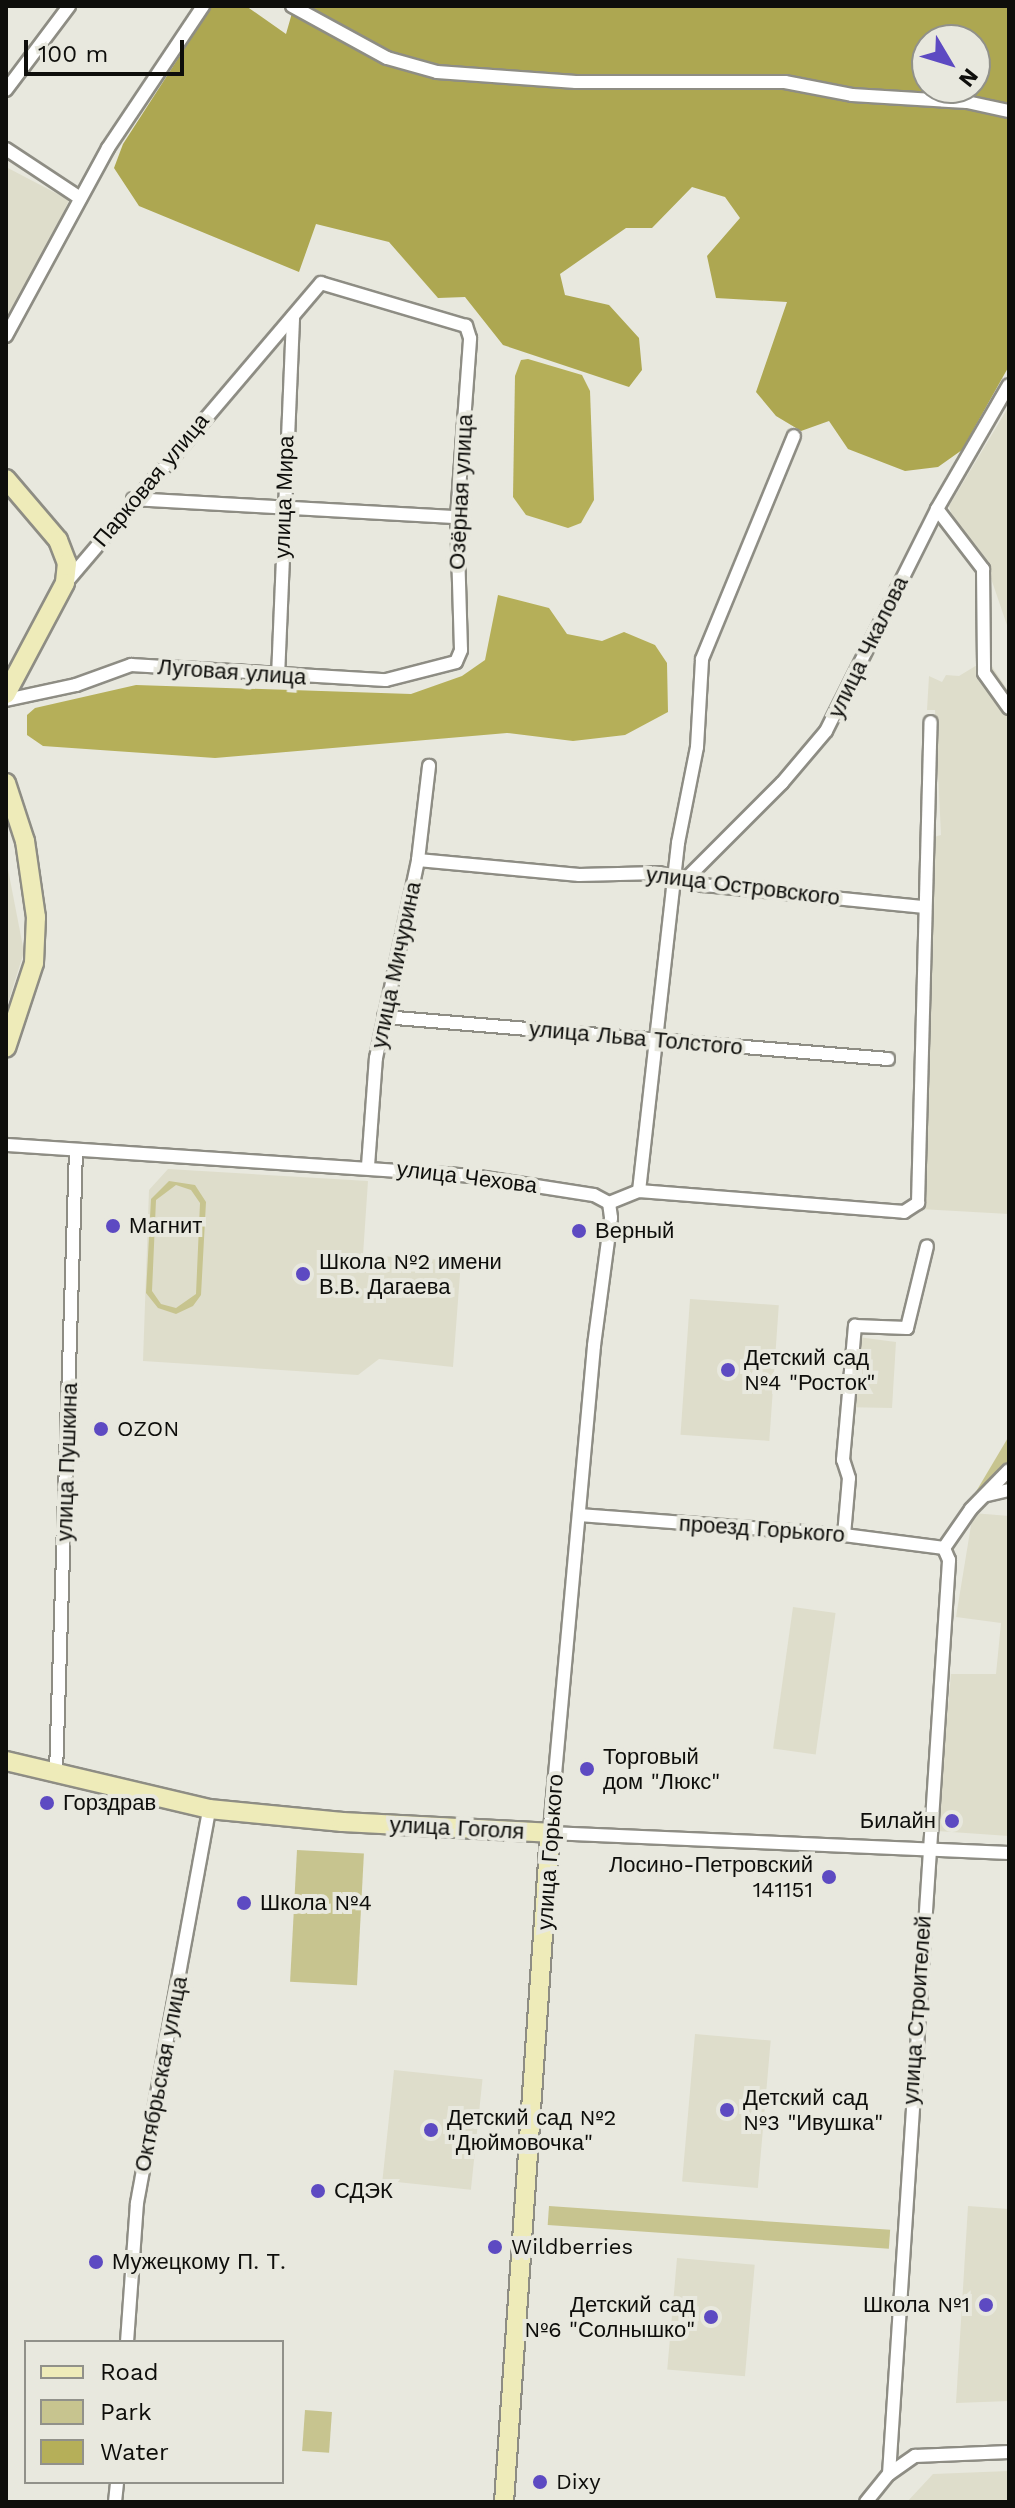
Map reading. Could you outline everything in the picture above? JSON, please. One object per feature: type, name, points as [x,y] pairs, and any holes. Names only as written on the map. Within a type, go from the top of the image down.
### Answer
[{"type":"street","points":[[6,90],[69,6]]},
{"type":"street","points":[[6,336],[33,294],[80,198],[201,10],[186,6]]},
{"type":"street","points":[[292,6],[355,43],[437,72],[576,82],[785,82],[852,95],[967,102],[1009,111]]},
{"type":"street","points":[[6,149],[80,198]]},
{"type":"street","name":"Парковая улица","points":[[6,697],[65,583],[133,499],[321,283],[466,326]]},
{"type":"street","name":"улица Мира","points":[[278,677],[293,316]]},
{"type":"street","name":"Озёрная улица","points":[[459,659],[457,517],[470,338],[466,326]]},
{"type":"street","name":"улица Чкалова","points":[[680,878],[782,783],[826,731],[937,509],[1009,385]]},
{"type":"street","points":[[639,1191],[653,1038],[680,878],[697,747],[702,659],[794,436]]},
{"type":"street","points":[[6,479],[58,540],[67,563],[65,583]]},
{"type":"street","points":[[133,499],[457,517]]},
{"type":"street","points":[[937,509],[983,569],[984,673],[1009,708]]},
{"type":"street","name":"Луговая улица","points":[[6,697],[76,685],[131,665],[278,677],[399,679],[459,659]]},
{"type":"street","points":[[609,1203],[639,1191],[904,1212],[918,1203],[931,722]]},
{"type":"street","name":"улица Мичурина","points":[[368,1166],[384,1017],[418,860],[429,766]]},
{"type":"street","points":[[6,783],[25,841],[36,917],[34,963],[6,1048]]},
{"type":"street","name":"улица Островского","points":[[418,860],[579,875],[680,878],[924,907]]},
{"type":"street","name":"улица Льва Толстого","points":[[384,1017],[888,1059]]},
{"type":"street","name":"улица Чехова","points":[[6,1145],[368,1166],[534,1185],[594,1195],[609,1203]]},
{"type":"street","name":"улица Пушкина","points":[[56,1773],[76,1150]]},
{"type":"street","name":"улица Горького","points":[[504,2502],[550,1833],[579,1515],[611,1218],[609,1203]]},
{"type":"street","points":[[844,1535],[849,1478],[843,1445],[855,1326],[907,1328],[927,1246]]},
{"type":"street","points":[[944,1548],[1009,1470]]},
{"type":"street","points":[[987,1495],[1009,1490]]},
{"type":"street","name":"проезд Горького","points":[[579,1515],[844,1535],[944,1548]]},
{"type":"street","name":"улица Строителей","points":[[889,2474],[927,1849],[949,1560],[944,1548]]},
{"type":"street","name":"улица Гоголя","points":[[6,1761],[209,1809],[342,1822],[1009,1853]]},
{"type":"street","name":"Октябрьская улица","points":[[127,2340],[137,2203],[209,1809]]},
{"type":"street","points":[[866,2502],[889,2474],[915,2456],[1009,2452]]},
{"type":"shaded area","points":[[212,6],[246,6],[286,34],[294,6],[1007,6],[1009,366],[962,450],[938,467],[905,471],[848,449],[829,421],[801,431],[776,416],[756,392],[787,302],[716,298],[707,256],[740,218],[725,197],[692,187],[652,228],[626,228],[560,274],[565,295],[609,305],[639,338],[642,370],[629,387],[503,345],[465,297],[438,298],[389,242],[316,224],[299,272],[139,206],[114,168],[123,144]]},
{"type":"shaded area","points":[[6,167],[69,200],[26,294],[6,323]]},
{"type":"shaded area","points":[[1009,406],[1009,631],[983,555],[954,522],[949,506]]},
{"type":"shaded area","points":[[987,659],[1009,692],[1009,1214],[920,1209],[929,910],[934,837],[941,835],[935,710],[927,710],[929,676],[942,682],[946,675],[959,676]]},
{"type":"shaded area","points":[[6,859],[24,952],[6,1009]]},
{"type":"shaded area","name":"Школа №2 имени В.В. Дагаева","points":[[168,1169],[368,1181],[363,1255],[461,1261],[453,1367],[379,1359],[358,1375],[143,1361],[149,1190]]},
{"type":"shaded area","name":"Детский сад №4 \"Росток\"","points":[[690,1299],[779,1305],[769,1441],[681,1435]]},
{"type":"shaded area","points":[[850,1336],[896,1342],[892,1408],[841,1407]]},
{"type":"shaded area","points":[[973,1513],[1009,1516],[1009,1836],[937,1831],[951,1674],[996,1674],[1001,1623],[956,1617]]},
{"type":"shaded area","points":[[793,1607],[836,1613],[816,1755],[773,1749]]},
{"type":"shaded area","name":"Детский сад №3 \"Ивушка\"","points":[[695,2034],[771,2041],[758,2188],[682,2181]]},
{"type":"shaded area","name":"Детский сад №2 \"Дюймовочка\"","points":[[394,2070],[483,2079],[471,2190],[382,2180]]},
{"type":"shaded area","name":"Школа №1","points":[[968,2206],[1009,2209],[1009,2401],[956,2403]]},
{"type":"shaded area","name":"Детский сад №6 \"Солнышко\"","points":[[677,2258],[755,2265],[745,2376],[667,2370]]},
{"type":"shaded area","points":[[1009,2471],[1009,2502],[907,2502],[933,2474]]},
{"type":"green space","points":[[169,1181],[195,1185],[206,1202],[201,1295],[193,1306],[176,1314],[158,1308],[146,1293],[151,1199]],"holes":[[[176,1185],[191,1190],[200,1203],[196,1294],[176,1308],[161,1304],[152,1291],[156,1200]]]},
{"type":"green space","points":[[1009,1436],[1009,1492],[971,1500]]},
{"type":"green space","points":[[297,1850],[364,1854],[357,1985],[290,1982]]},
{"type":"green space","points":[[549,2206],[890,2230],[889,2249],[548,2225]]},
{"type":"green space","points":[[305,2410],[332,2412],[329,2453],[302,2451]]},
{"type":"water","points":[[528,359],[582,375],[590,391],[594,500],[581,523],[568,528],[526,515],[513,497],[515,376],[521,360]]},
{"type":"water","points":[[498,595],[549,608],[567,634],[602,641],[624,632],[655,645],[667,663],[668,712],[625,735],[573,741],[507,733],[215,758],[43,746],[27,735],[27,715],[35,708],[136,685],[411,694],[462,676],[485,660]]},
{"type":"place","name":"Магнит","points":[[113,1226]]},
{"type":"place","name":"Верный","points":[[579,1231]]},
{"type":"place","name":"Школа №2 имени В.В. Дагаева","points":[[303,1274]]},
{"type":"place","name":"Детский сад №4 \"Росток\"","points":[[728,1370]]},
{"type":"place","name":"OZON","points":[[101,1429]]},
{"type":"place","name":"Торговый дом \"Люкс\"","points":[[587,1769]]},
{"type":"place","name":"Горздрав","points":[[47,1803]]},
{"type":"place","name":"Билайн","points":[[952,1821]]},
{"type":"place","name":"Лосино-Петровский 141151","points":[[829,1877]]},
{"type":"place","name":"Школа №4","points":[[244,1903]]},
{"type":"place","name":"Детский сад №3 \"Ивушка\"","points":[[727,2110]]},
{"type":"place","name":"Детский сад №2 \"Дюймовочка\"","points":[[431,2130]]},
{"type":"place","name":"СДЭК","points":[[318,2191]]},
{"type":"place","name":"Wildberries","points":[[495,2247]]},
{"type":"place","name":"Мужецкому П. Т.","points":[[96,2262]]},
{"type":"place","name":"Школа №1","points":[[986,2305]]},
{"type":"place","name":"Детский сад №6 \"Солнышко\"","points":[[711,2317]]},
{"type":"place","name":"Dixy","points":[[540,2482]]}]
